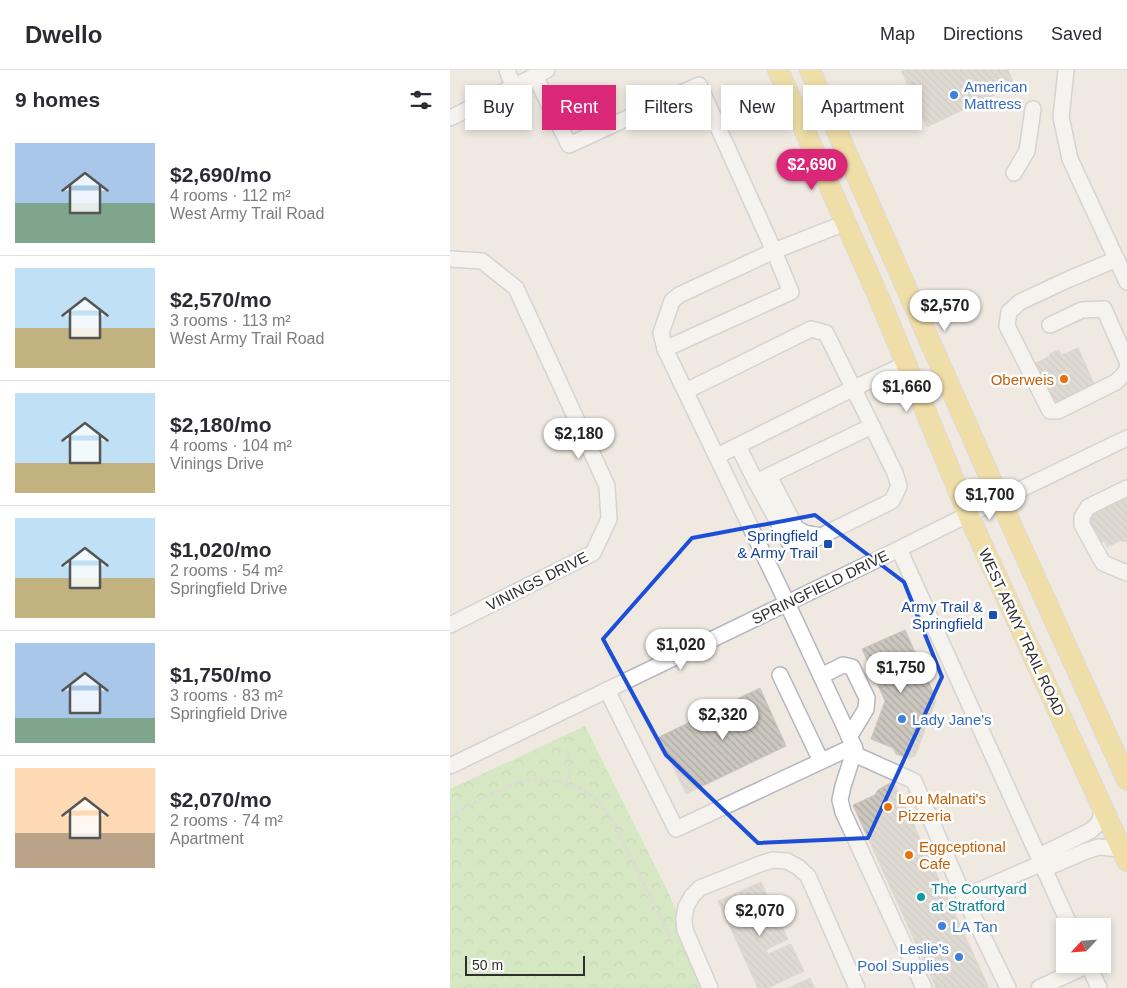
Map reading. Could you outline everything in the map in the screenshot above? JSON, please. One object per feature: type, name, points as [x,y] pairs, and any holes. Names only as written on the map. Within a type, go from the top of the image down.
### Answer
[{"type":"main road","name":"WEST ARMY TRAIL ROAD","points":[[778,70],[846,223],[968,514],[1124,855]]},
{"type":"main road","points":[[810,70],[1000,500],[1127,780]]},
{"type":"street","points":[[507,70],[514,85]]},
{"type":"street","points":[[1066,70],[1061,117],[1070,159],[1127,282]]},
{"type":"street","points":[[516,85],[541,73],[569,145],[699,86],[791,292],[665,349]]},
{"type":"street","points":[[1014,173],[1027,151],[1033,109]]},
{"type":"street","points":[[450,118],[465,110]]},
{"type":"street","points":[[846,223],[774,251],[679,295],[672,302],[661,333],[665,349],[787,603],[852,745],[914,781],[964,897],[1008,988]]},
{"type":"street","name":"VININGS DRIVE","points":[[450,259],[482,261],[516,288],[607,486],[609,519],[593,553],[450,625]]},
{"type":"street","points":[[1117,259],[1020,302],[1009,312],[1007,326],[1050,411],[1058,411],[1116,382],[1127,372],[1127,368]]},
{"type":"street","points":[[1050,325],[1082,310],[1104,309],[1127,361]]},
{"type":"street","points":[[686,392],[811,329],[826,333],[895,473],[899,486],[892,501],[804,545],[789,542],[763,479],[738,446]]},
{"type":"street","points":[[717,456],[906,364]]},
{"type":"street","points":[[763,479],[872,426]]},
{"type":"street","name":"SPRINGFIELD DRIVE","points":[[450,766],[1127,438]]},
{"type":"street","points":[[1127,488],[1088,507],[1082,516],[1082,525],[1103,563],[1127,573]]},
{"type":"street","points":[[899,549],[1066,918]]},
{"type":"street","points":[[821,676],[843,665],[852,667],[867,698],[866,709],[852,745],[840,800],[843,812],[924,988]]},
{"type":"street","points":[[780,675],[821,761]]},
{"type":"street","points":[[607,690],[676,829],[852,745]]},
{"type":"street","points":[[1042,863],[1090,832],[1100,822],[1102,807]]},
{"type":"street","points":[[964,897],[1042,863],[1099,847],[1124,855]]},
{"type":"street","points":[[710,988],[685,930],[686,907],[692,896],[700,888],[773,860],[788,861],[808,876],[857,988]]},
{"type":"street","points":[[1039,988],[1071,973]]},
{"type":"street","points":[[1092,973],[1099,988]]},
{"type":"path","points":[[567,750],[571,766],[571,776],[568,784]]},
{"type":"path","points":[[450,816],[510,786],[527,781],[550,780],[568,784],[582,790],[594,798],[607,813],[670,938]]},
{"type":"highlighted area","points":[[815,515],[904,582],[942,677],[868,838],[758,843],[666,755],[603,639],[692,538]]},
{"type":"green space","points":[[585,726],[671,898],[705,988],[450,988],[450,789]]},
{"type":"building","name":"American Mattress","points":[[901,70],[1008,70],[1015,86],[978,103],[981,108],[973,111],[971,106],[927,127],[922,116],[922,85],[908,85]]},
{"type":"building","points":[[1078,348],[1095,386],[1054,409],[1034,364],[1059,350],[1061,355]]},
{"type":"building","points":[[1127,494],[1127,541],[1123,542],[1122,540],[1107,547],[1104,541],[1097,544],[1087,519],[1093,516],[1090,511]]},
{"type":"building","points":[[905,630],[936,701],[915,756],[909,758],[896,754],[893,748],[871,739],[885,701],[862,649]]},
{"type":"building","points":[[760,688],[786,746],[686,794],[659,737]]},
{"type":"building","name":"The Courtyard at Stratford","points":[[890,783],[896,786],[989,988],[936,988],[853,805],[875,795],[878,790]]},
{"type":"building","points":[[761,882],[773,907],[751,918],[754,926],[777,915],[788,939],[766,950],[768,954],[791,944],[804,971],[768,988],[758,988],[718,901]]},
{"type":"building","points":[[810,978],[815,988],[788,988]]},
{"type":"place","name":"American Mattress","points":[[954,95]]},
{"type":"place","name":"Oberweis","points":[[1064,379]]},
{"type":"place","name":"Springfield & Army Trail","points":[[828,544]]},
{"type":"place","name":"Army Trail & Springfield","points":[[993,615]]},
{"type":"place","name":"Lady Jane's","points":[[902,719]]},
{"type":"place","name":"Lou Malnati's Pizzeria","points":[[888,807]]},
{"type":"place","name":"Eggceptional Cafe","points":[[909,855]]},
{"type":"place","name":"The Courtyard at Stratford","points":[[921,897]]},
{"type":"place","name":"LA Tan","points":[[942,926]]},
{"type":"place","name":"Leslie's Pool Supplies","points":[[959,957]]}]
